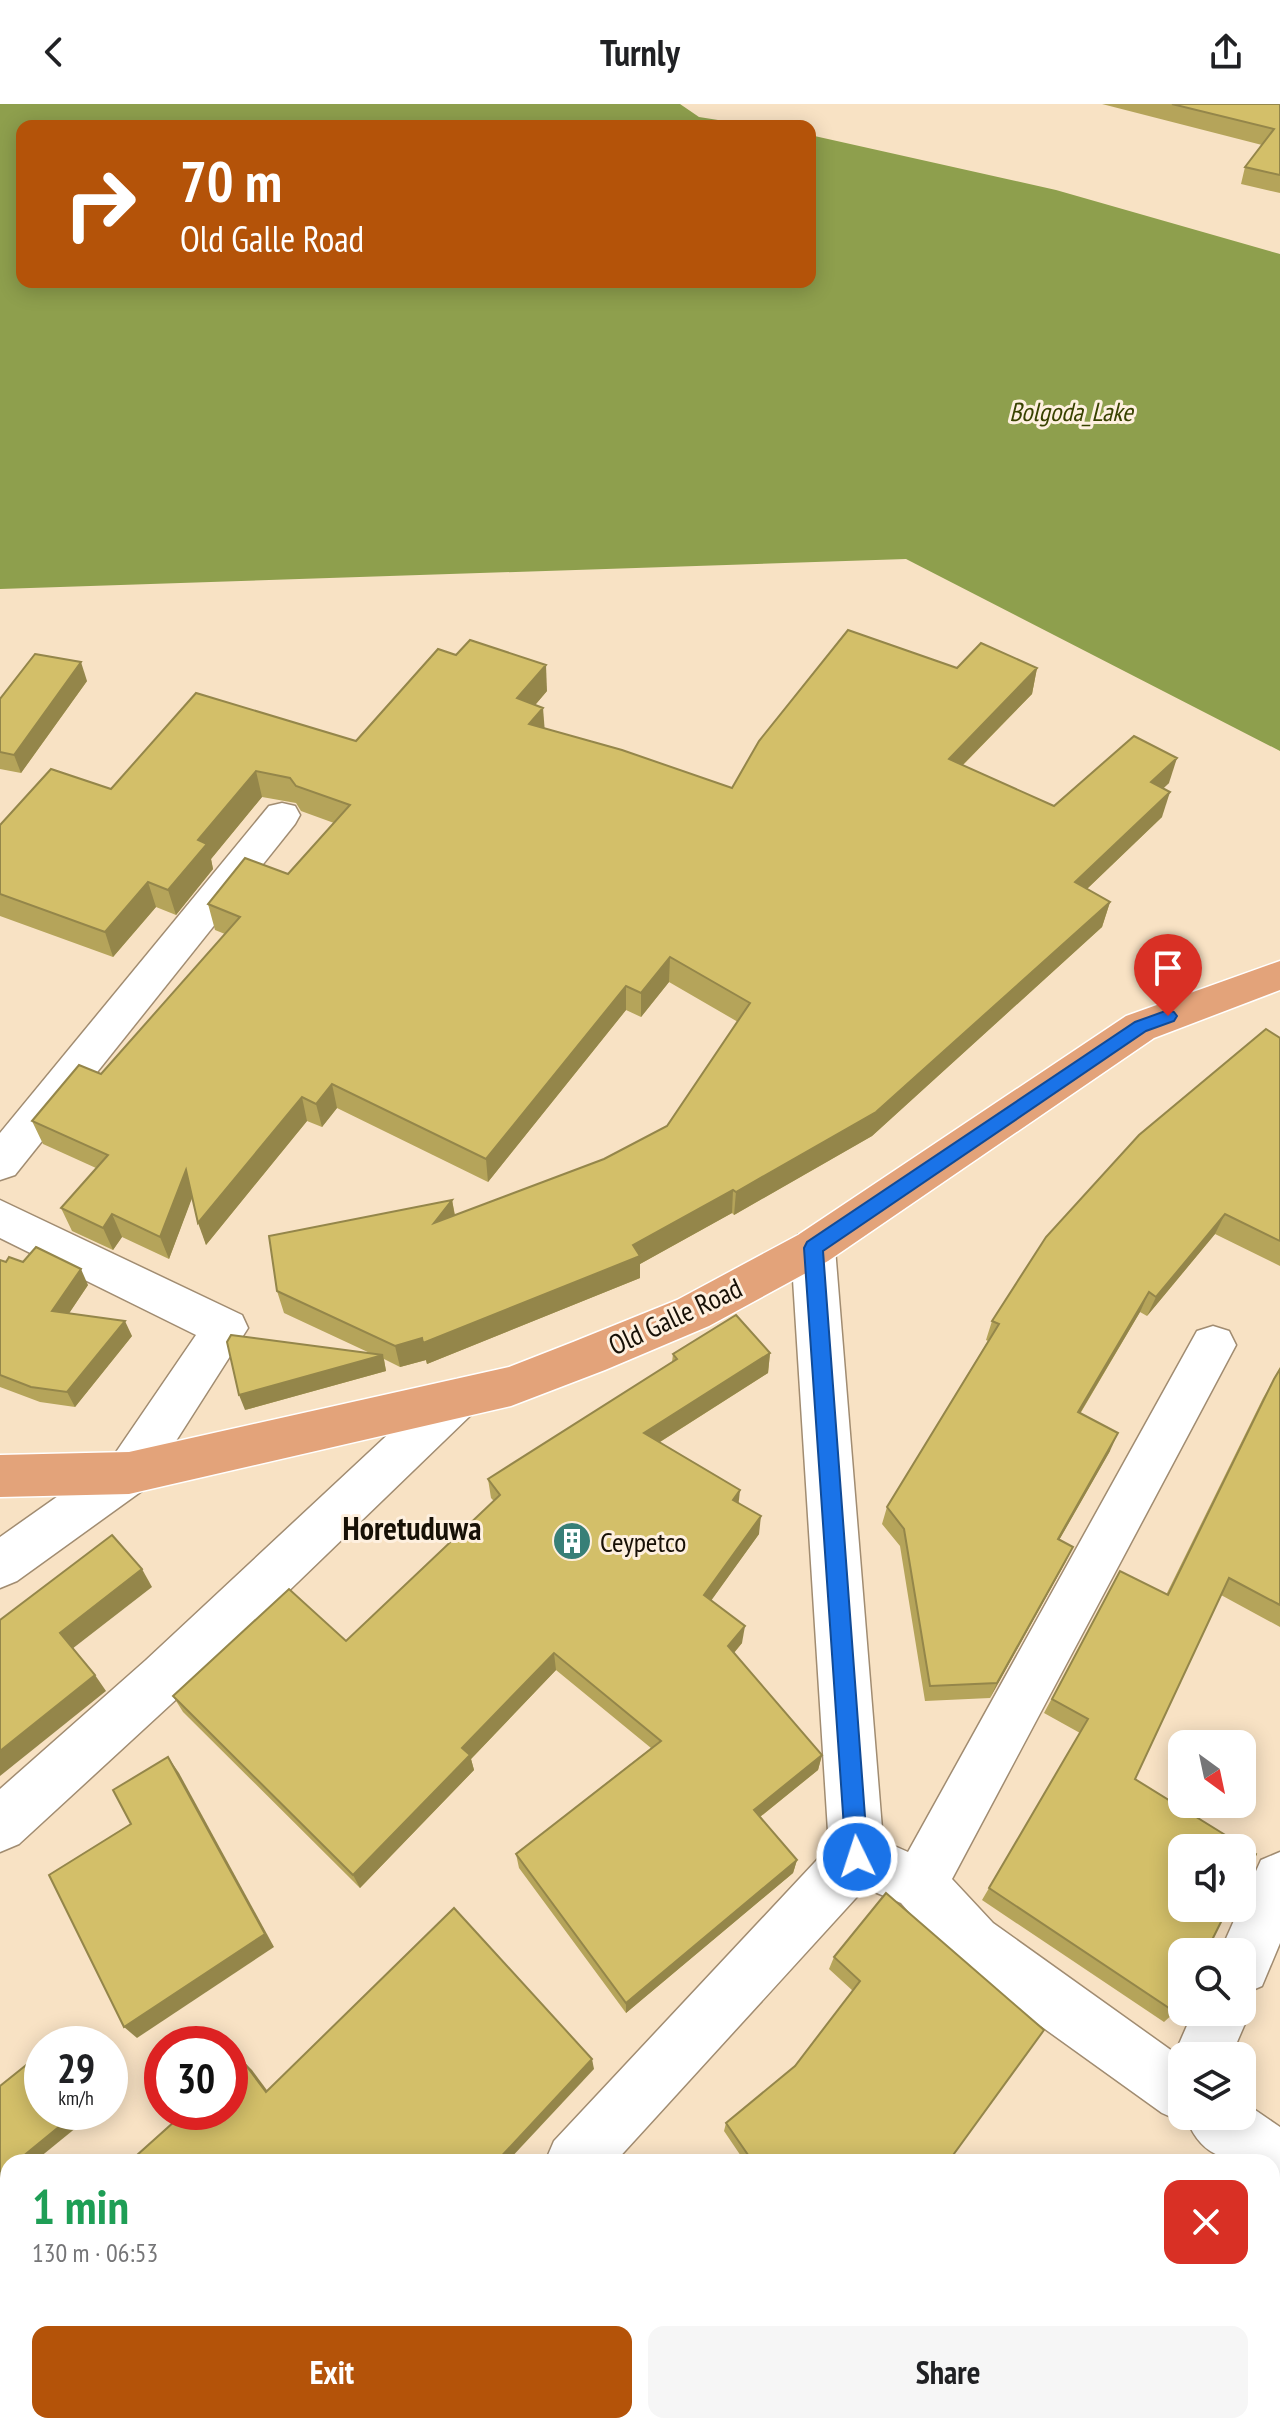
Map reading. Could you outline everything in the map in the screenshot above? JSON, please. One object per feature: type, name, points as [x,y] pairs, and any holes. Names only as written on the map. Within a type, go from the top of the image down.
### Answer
[{"type":"highway","name":"Old Galle Road","points":[[0,1476],[129,1473],[511,1386],[693,1313],[813,1248],[1140,1027],[1280,975]]},
{"type":"street","points":[[0,1163],[282,815]]},
{"type":"street","points":[[0,1218],[226,1328],[129,1473],[0,1565]]},
{"type":"street","points":[[582,2154],[857,1857],[813,1248]]},
{"type":"street","points":[[920,1884],[1213,1345]]},
{"type":"street","points":[[0,1825],[164,1677],[457,1399]]},
{"type":"street","points":[[857,1857],[920,1884],[973,1943],[1168,2083]]},
{"type":"street","points":[[1254,1938],[1280,1879]]},
{"type":"street","points":[[1234,2130],[1267,2154]]},
{"type":"water","name":"Bolgoda_Lake","points":[[0,104],[680,104],[699,117],[718,120],[16,120],[16,288],[816,288],[816,136],[1056,190],[1280,254],[1280,751],[906,559],[0,589]]},
{"type":"building","points":[[1172,104],[1280,104],[1280,175],[1245,167],[1274,129]]},
{"type":"building","points":[[848,630],[957,668],[981,643],[1037,668],[949,759],[1054,806],[1134,736],[1177,758],[1151,782],[1170,792],[1075,882],[1110,902],[876,1112],[736,1192],[733,1190],[633,1245],[640,1256],[423,1343],[422,1338],[395,1346],[277,1291],[269,1236],[452,1200],[434,1223],[604,1159],[667,1126],[750,1003],[670,957],[641,993],[626,986],[486,1159],[332,1084],[316,1104],[302,1097],[198,1223],[186,1170],[160,1237],[112,1214],[103,1228],[61,1208],[108,1155],[32,1121],[79,1065],[101,1074],[240,917],[208,904],[245,858],[288,874],[350,805],[296,786],[290,778],[256,771],[198,840],[207,844],[168,890],[148,882],[105,932],[0,894],[0,825],[51,769],[111,789],[196,693],[356,741],[438,649],[456,655],[470,640],[546,665],[517,698],[543,708],[529,724],[622,750],[732,788],[759,741]]},
{"type":"building","points":[[35,654],[81,662],[14,755],[0,752],[0,699]]},
{"type":"building","points":[[1266,1029],[1280,1038],[1280,1241],[1225,1214],[1156,1297],[1149,1292],[1078,1412],[1118,1433],[1058,1539],[1073,1547],[997,1683],[930,1686],[904,1529],[887,1507],[999,1324],[992,1321],[1046,1237],[1139,1135]]},
{"type":"building","points":[[36,1247],[81,1269],[52,1311],[125,1321],[67,1392],[31,1387],[0,1375],[0,1260],[6,1262],[9,1257],[23,1262]]},
{"type":"building","points":[[736,1315],[770,1353],[644,1433],[740,1490],[733,1500],[761,1516],[704,1595],[745,1626],[728,1646],[822,1755],[754,1810],[797,1860],[626,2003],[516,1854],[661,1741],[554,1653],[462,1748],[470,1755],[353,1875],[173,1696],[289,1589],[346,1641],[500,1495],[488,1479],[677,1359],[673,1354]]},
{"type":"building","points":[[231,1335],[383,1355],[239,1395],[227,1342]]},
{"type":"building","points":[[1280,1369],[1280,1605],[1229,1578],[1135,1779],[1168,1799],[1168,1818],[1198,1818],[1224,1834],[1168,1834],[1168,1922],[1221,1922],[1213,1938],[1168,1938],[1168,2007],[989,1888],[1088,1719],[1052,1699],[1120,1571],[1168,1595]]},
{"type":"building","points":[[112,1535],[142,1569],[60,1633],[95,1675],[0,1751],[0,1620]]},
{"type":"building","points":[[168,1757],[265,1934],[126,2026],[49,1875],[131,1824],[113,1790]]},
{"type":"building","points":[[886,1893],[1044,2030],[954,2154],[747,2154],[726,2123],[795,2066],[860,1981],[834,1957]]},
{"type":"building","points":[[454,1908],[592,2059],[503,2154],[138,2154],[165,2130],[248,2130],[248,2068],[266,2092]]},
{"type":"building","points":[[24,2067],[24,2130],[55,2130],[26,2154],[0,2154],[0,2086]]},
{"type":"place","name":"Ceypetco","points":[[572,1541]]},
{"type":"district","name":"Horetuduwa","points":[[412,1528]]},
{"type":"route","points":[[857,1857],[813,1248],[1140,1027],[1168,1016]]}]
